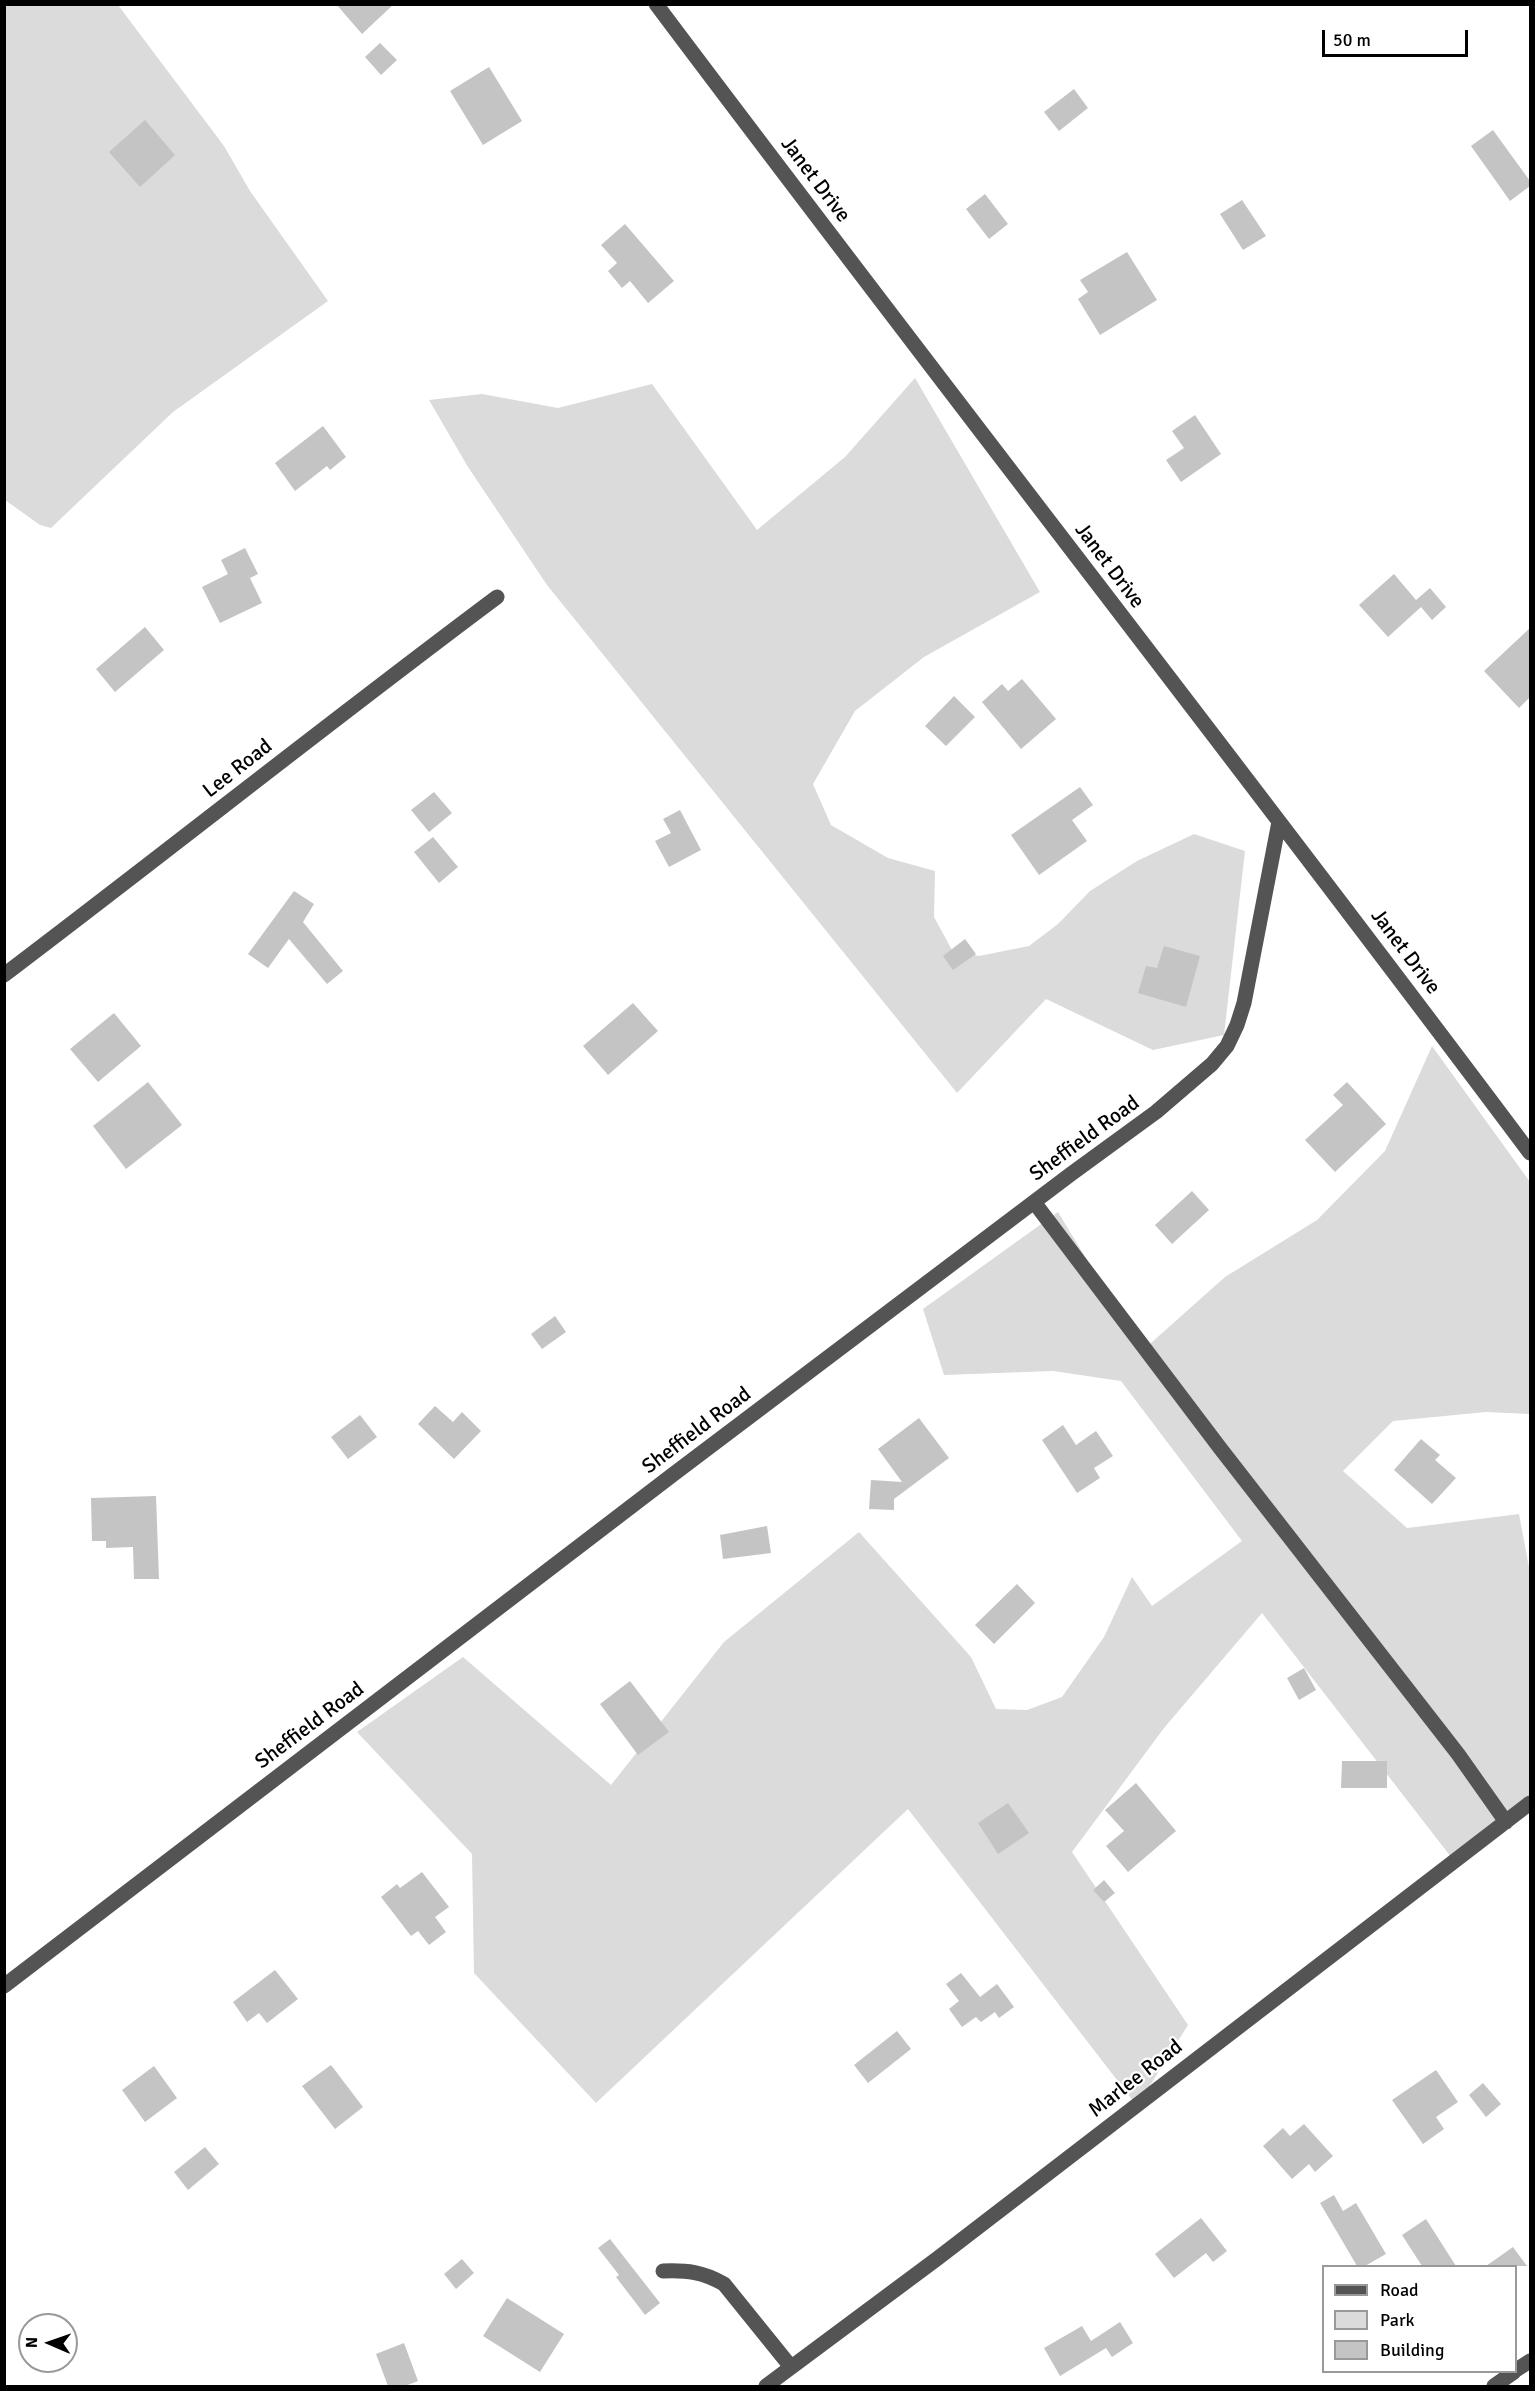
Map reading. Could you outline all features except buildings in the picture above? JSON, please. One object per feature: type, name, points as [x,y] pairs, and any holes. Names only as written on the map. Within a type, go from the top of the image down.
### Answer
[{"type":"street","name":"Janet Drive","points":[[656,4],[1377,948],[1530,1153]]},
{"type":"street","name":"Lee Road","points":[[4,975],[258,781],[360,699],[497,597]]},
{"type":"street","name":"Sheffield Road","points":[[4,1986],[239,1805],[1156,1112],[1212,1064],[1227,1046],[1244,1003],[1279,822]]},
{"type":"street","points":[[1034,1202],[1220,1448],[1458,1754],[1506,1822]]},
{"type":"street","name":"Marlee Road","points":[[766,2386],[938,2258],[1530,1803]]},
{"type":"street","points":[[663,2271],[691,2270],[709,2275],[724,2284],[791,2367]]},
{"type":"street","points":[[1517,2370],[1530,2361]]},
{"type":"street","points":[[1494,2386],[1512,2373]]},
{"type":"green space","points":[[5,5],[118,5],[224,146],[250,191],[328,301],[173,412],[51,528],[40,525],[5,500]]},
{"type":"green space","points":[[915,378],[1040,592],[924,657],[855,711],[813,784],[831,825],[888,858],[935,871],[934,917],[952,950],[979,956],[1029,946],[1058,924],[1090,891],[1137,861],[1194,834],[1245,851],[1224,1035],[1153,1050],[1046,999],[957,1093],[547,585],[468,467],[429,400],[482,394],[558,408],[652,384],[757,530],[845,457]]},
{"type":"green space","points":[[1432,1046],[1530,1182],[1530,1414],[1486,1412],[1393,1421],[1343,1471],[1407,1528],[1519,1514],[1530,1573],[1530,1807],[1458,1866],[1262,1613],[1164,1728],[1072,1852],[1188,2025],[1137,2106],[908,1809],[596,2103],[474,1973],[472,1854],[357,1732],[463,1657],[611,1785],[724,1642],[859,1532],[971,1657],[996,1709],[1027,1710],[1062,1697],[1104,1637],[1132,1577],[1152,1606],[1242,1541],[1121,1381],[1053,1371],[944,1375],[923,1309],[1058,1212],[1142,1351],[1225,1277],[1317,1220],[1385,1151]]}]
